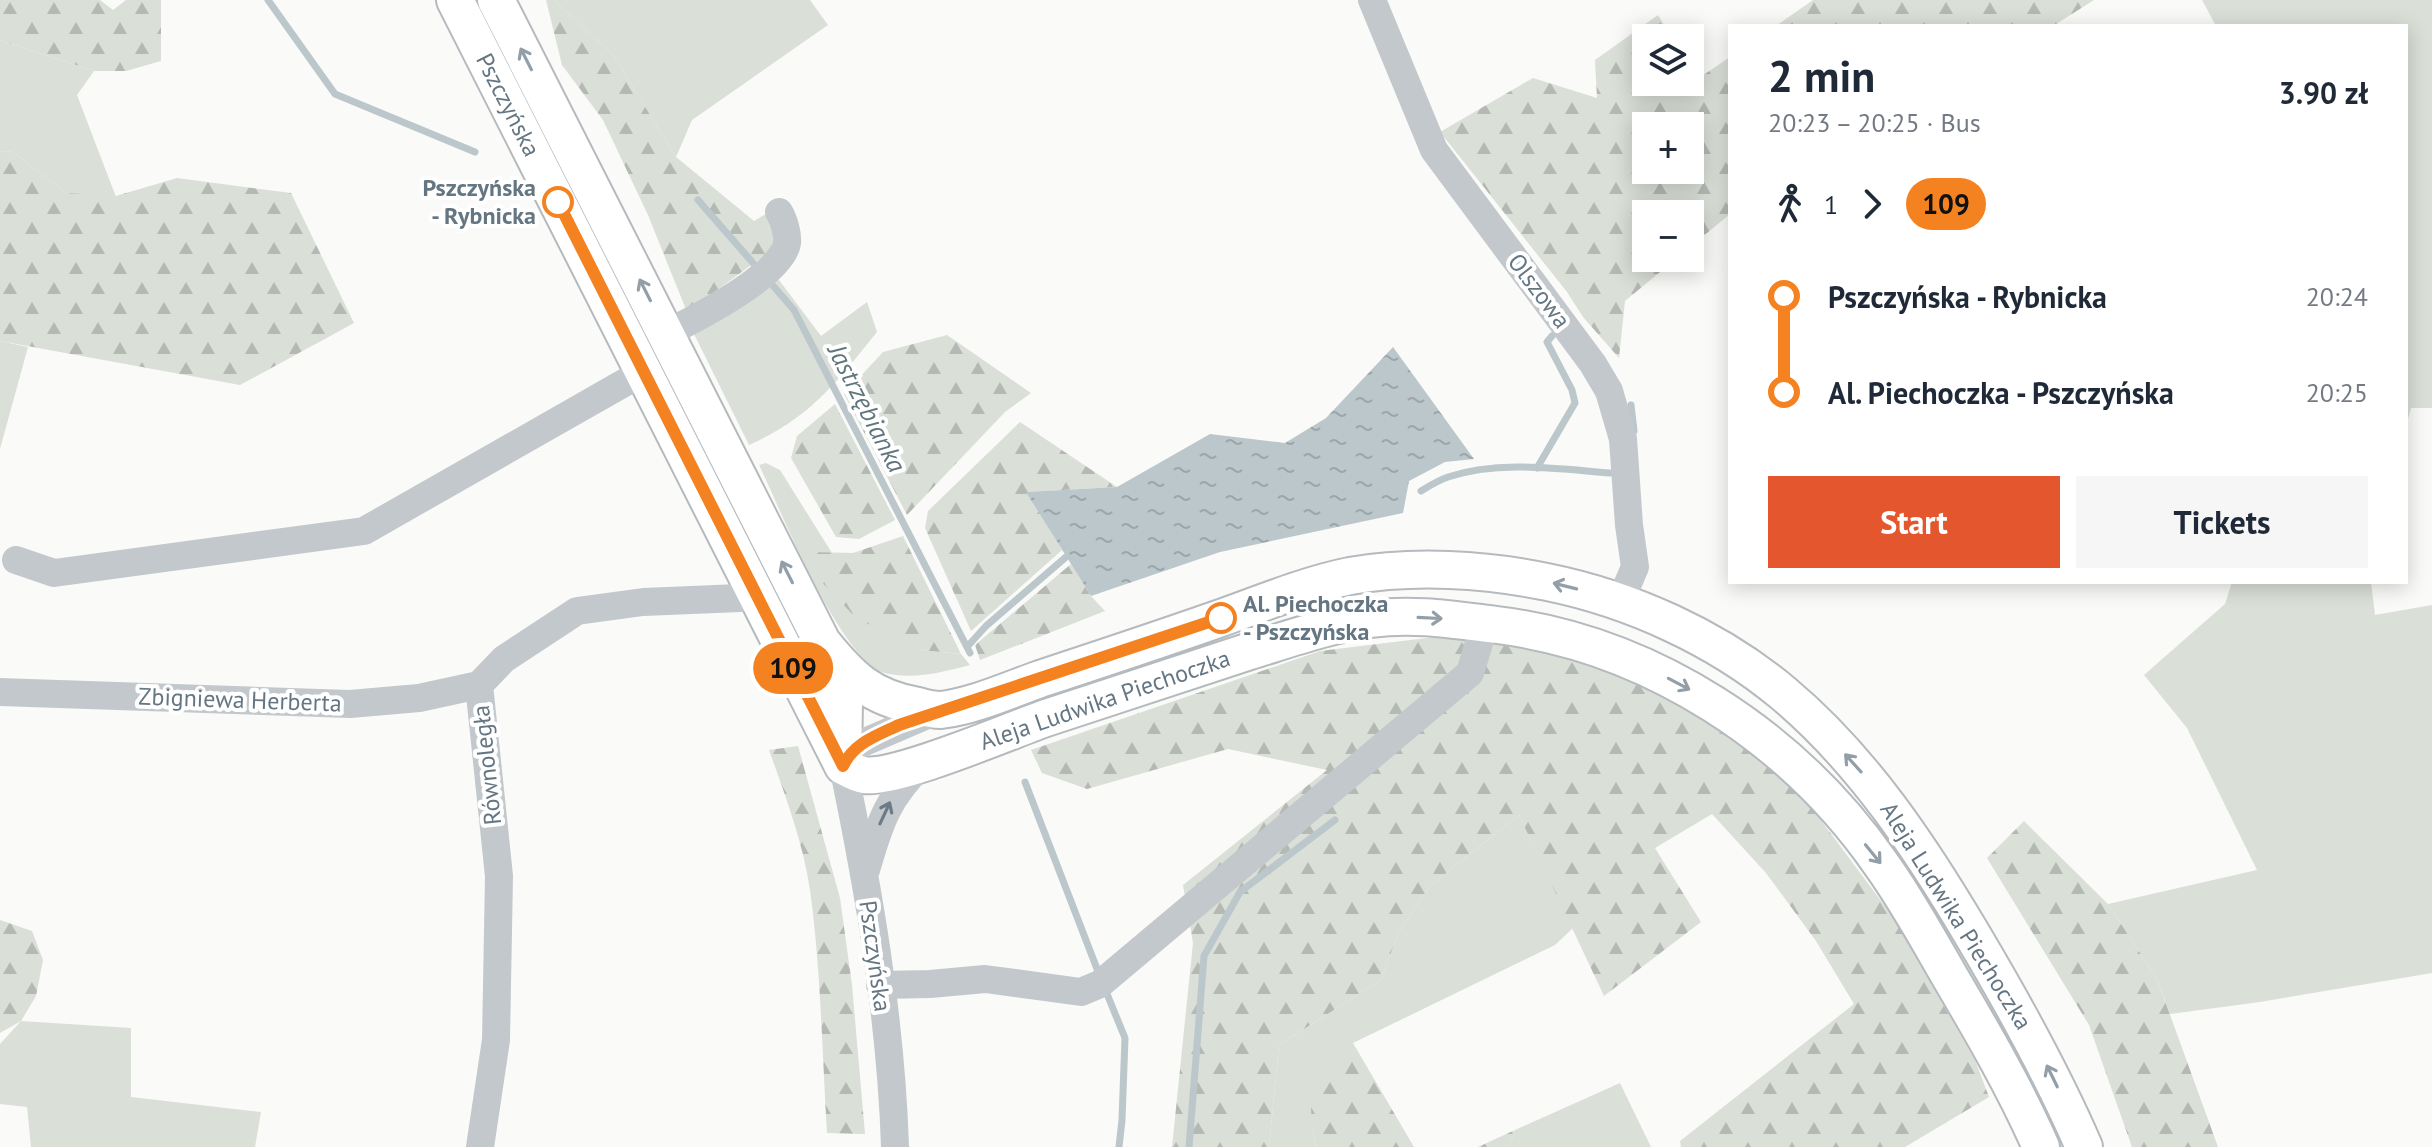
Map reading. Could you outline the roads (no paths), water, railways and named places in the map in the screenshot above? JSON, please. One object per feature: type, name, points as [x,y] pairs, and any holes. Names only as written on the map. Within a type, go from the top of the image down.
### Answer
[{"type":"main road","name":"Pszczyńska","points":[[455,0],[843,766]]},
{"type":"main road","name":"Pszczyńska","points":[[496,0],[822,642],[844,702],[843,766]]},
{"type":"main road","name":"Aleja Ludwika Piechoczka","points":[[822,642],[844,669],[881,697],[939,710],[990,696],[1349,576],[1434,569],[1470,570],[1552,583],[1620,602],[1671,623],[1749,668],[1809,715],[1861,771],[1909,834],[2026,1024],[2084,1147]]},
{"type":"main road","name":"Aleja Ludwika Piechoczka","points":[[843,766],[864,775],[893,773],[1227,658],[1368,619],[1401,616],[1485,623],[1563,637],[1640,665],[1718,707],[1757,733],[1831,802],[1881,863],[1989,1044],[2041,1147]]},
{"type":"street","name":"Olszowa","points":[[1372,0],[1434,150],[1593,364],[1609,391],[1623,439],[1635,567],[1620,602]]},
{"type":"street","points":[[667,333],[706,314],[775,265],[787,244],[784,220],[779,212]]},
{"type":"street","points":[[16,560],[54,573],[364,531],[645,371]]},
{"type":"street","name":"Równoległa","points":[[480,1147],[496,1040],[499,876],[479,685],[504,659],[577,611],[643,602],[740,598],[755,590]]},
{"type":"street","points":[[880,985],[985,979],[1081,992],[1093,987],[1470,673],[1485,623]]},
{"type":"street","name":"Zbigniewa Herberta","points":[[0,692],[350,704],[419,698],[479,685]]},
{"type":"street","name":"Aleja Ludwika Piechoczka","points":[[843,766],[850,752],[860,744],[939,710]]},
{"type":"street","name":"Aleja Ludwika Piechoczka","points":[[864,878],[878,829],[893,797],[926,760]]},
{"type":"street","name":"Pszczyńska","points":[[843,766],[880,985],[895,1147]]},
{"type":"water","points":[[1393,347],[1474,459],[1445,462],[1409,481],[1403,513],[1220,552],[1091,596],[1026,492],[1117,487],[1210,434],[1285,443],[1326,418]]},
{"type":"waterway","name":"Jastrzębianka","points":[[268,0],[335,94],[475,152]]},
{"type":"waterway","name":"Jastrzębianka","points":[[698,200],[760,271]]},
{"type":"waterway","name":"Jastrzębianka","points":[[768,280],[794,310],[970,653]]},
{"type":"waterway","points":[[1537,468],[1575,403],[1572,390],[1547,342],[1552,336]]},
{"type":"waterway","points":[[1631,405],[1634,431]]},
{"type":"waterway","points":[[1421,491],[1448,477],[1508,467],[1610,473]]},
{"type":"waterway","points":[[967,647],[986,626],[1066,557]]},
{"type":"waterway","name":"Jastrzębianka","points":[[1025,782],[1099,974]]},
{"type":"waterway","points":[[1189,1147],[1204,956],[1240,892],[1335,820]]},
{"type":"waterway","name":"Jastrzębianka","points":[[1105,989],[1125,1038],[1119,1147]]},
{"type":"place","name":"Pszczyńska - Rybnicka","points":[[558,202]]},
{"type":"place","name":"Al. Piechoczka - Pszczyńska","points":[[1221,618]]}]
